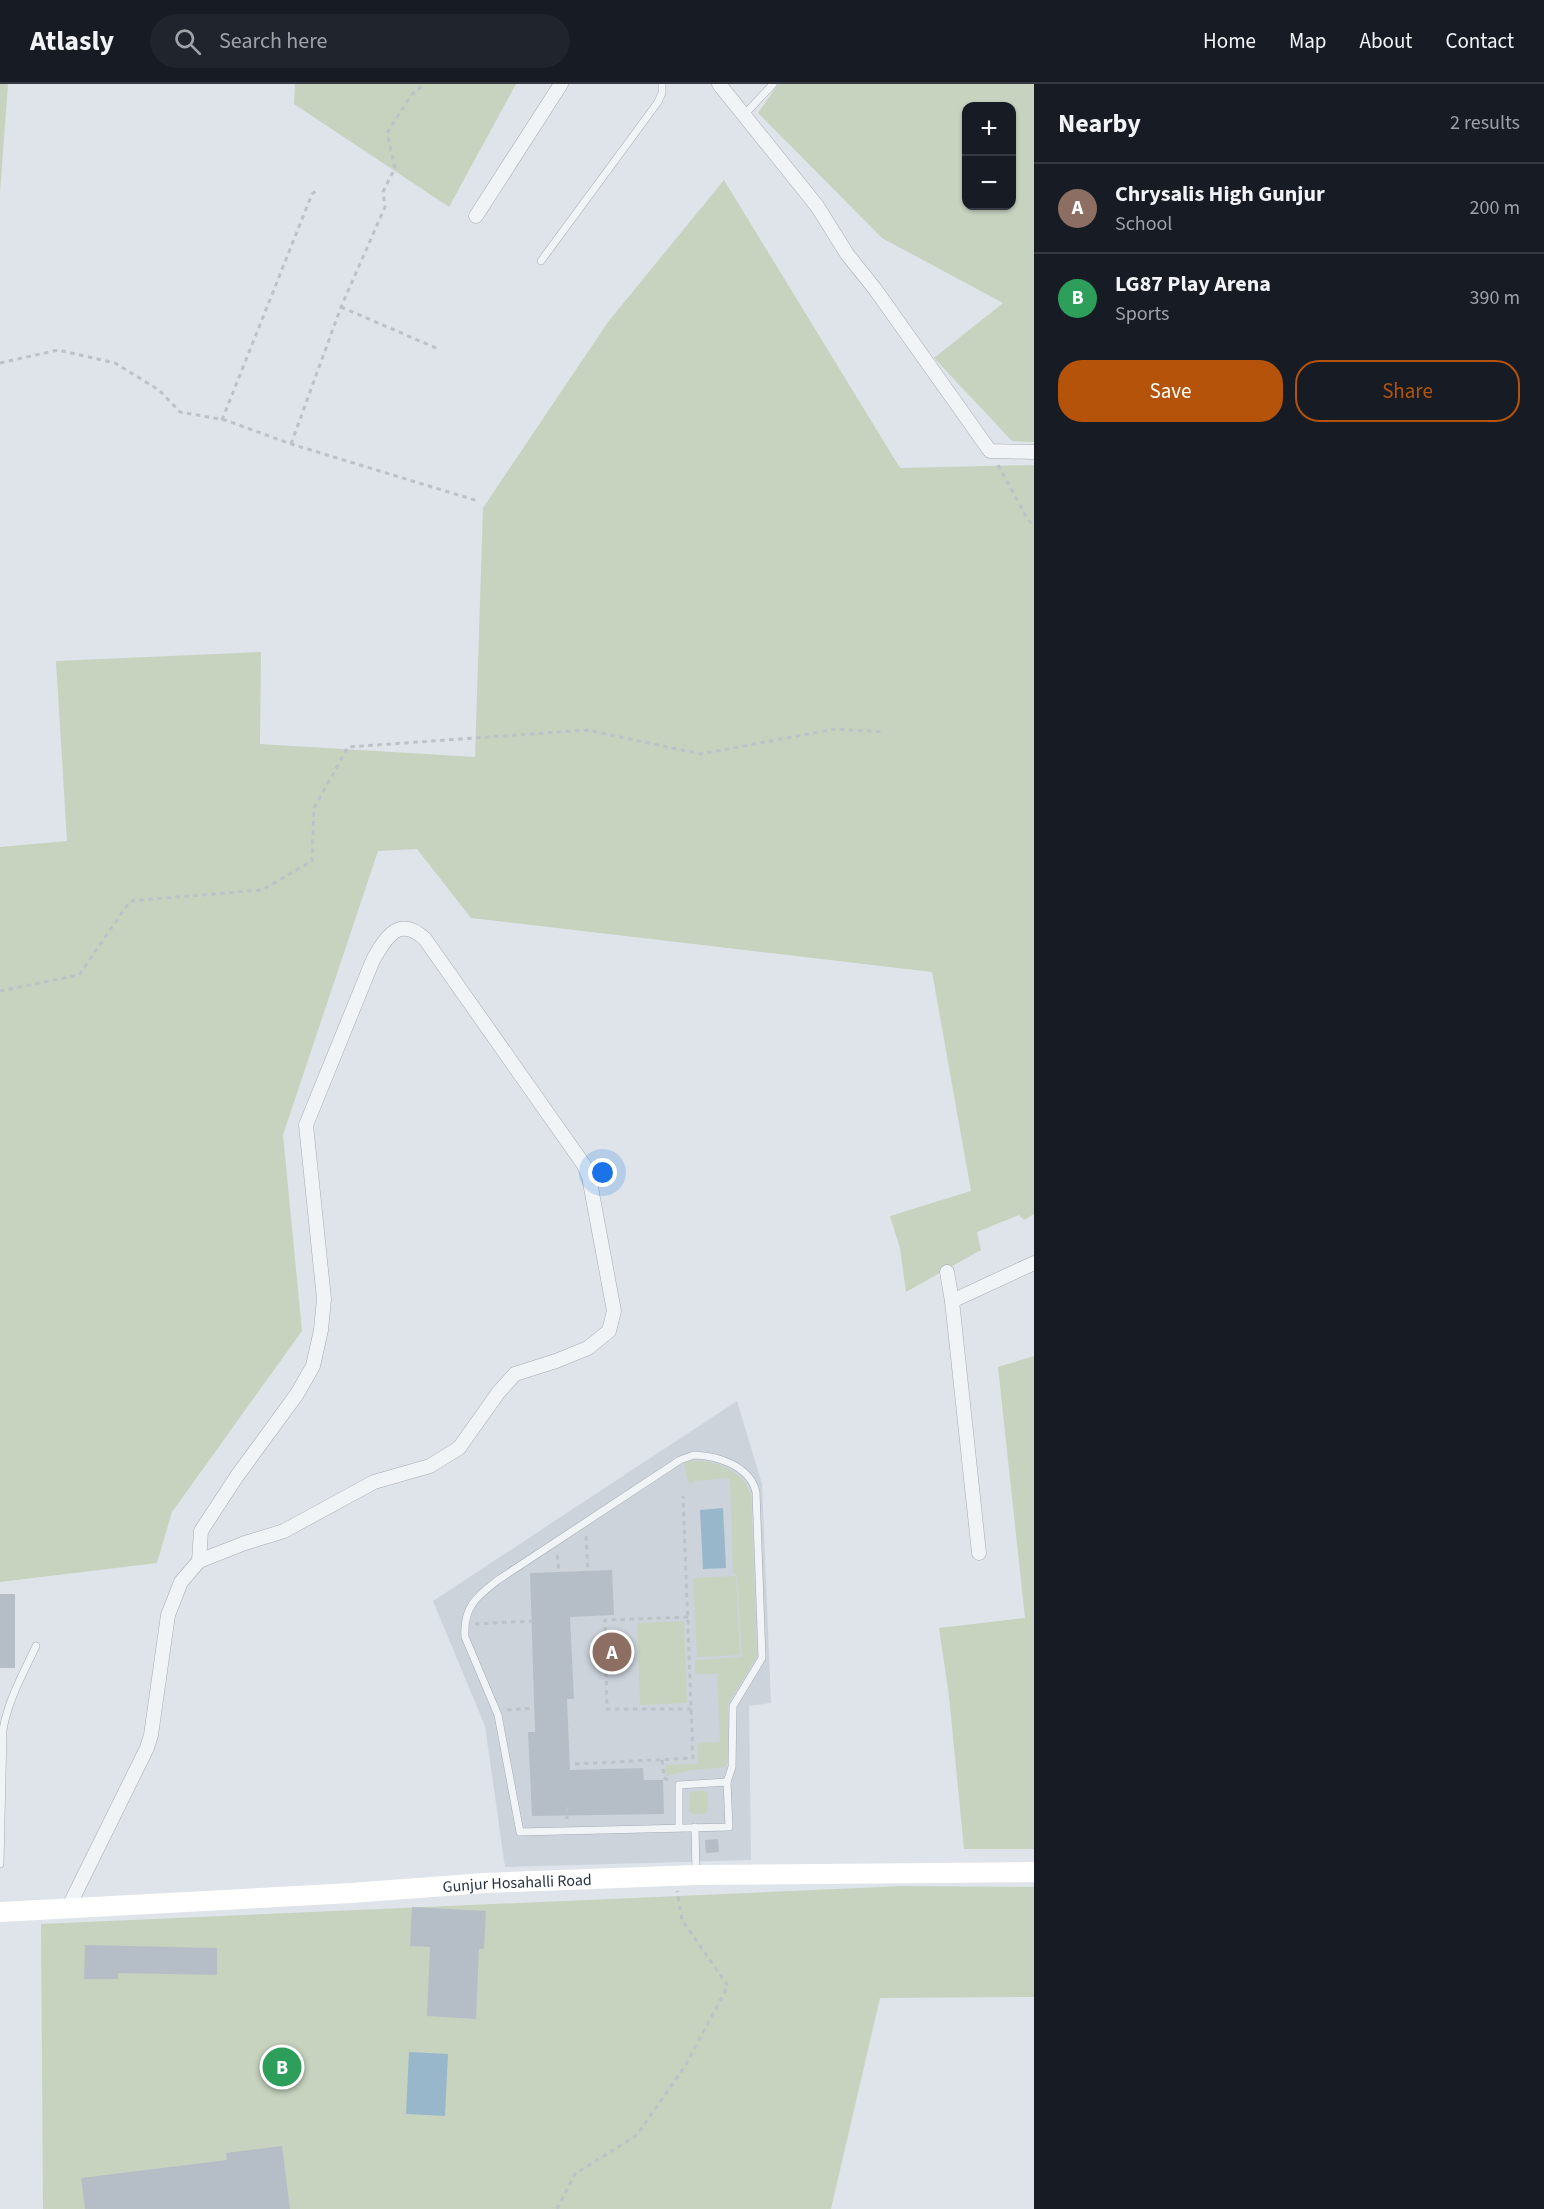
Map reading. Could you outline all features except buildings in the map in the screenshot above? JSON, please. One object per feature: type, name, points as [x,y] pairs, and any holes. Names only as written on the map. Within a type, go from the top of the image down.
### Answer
[{"type":"street","points":[[476,216],[561,84]]},
{"type":"street","points":[[720,84],[817,206],[847,254],[875,289],[990,451],[1034,452]]},
{"type":"street","points":[[68,1908],[147,1748],[151,1735],[168,1614],[181,1582],[199,1561],[245,1542],[285,1531],[374,1482],[430,1466],[459,1448],[498,1393],[515,1374],[588,1348],[609,1331],[614,1311],[589,1177],[584,1165],[425,939],[415,929],[404,928],[386,937],[373,960],[306,1125],[324,1299],[321,1330],[313,1366],[297,1394],[237,1476],[201,1532],[199,1561]]},
{"type":"street","points":[[952,1301],[1034,1263]]},
{"type":"street","points":[[947,1272],[979,1553]]},
{"type":"street","name":"Gunjur Hosahalli Road","points":[[0,1912],[351,1893],[485,1883],[696,1875],[1034,1872]]},
{"type":"lane","points":[[541,261],[658,102],[662,93],[662,84]]},
{"type":"lane","points":[[744,115],[774,84]]},
{"type":"lane","points":[[694,1455],[724,1460],[750,1478],[755,1486],[762,1658],[733,1706],[732,1767],[727,1782],[729,1827],[520,1832],[496,1711],[465,1637],[464,1624],[467,1611],[479,1595],[556,1541],[680,1460],[694,1455]]},
{"type":"lane","points":[[0,1864],[5,1717],[10,1701],[36,1646]]},
{"type":"lane","points":[[679,1827],[679,1785],[727,1782]]},
{"type":"lane","points":[[695,1827],[696,1875]]},
{"type":"path","points":[[291,444],[341,307],[385,207],[383,192],[395,168],[387,133],[412,94],[426,84]]},
{"type":"path","points":[[222,420],[312,194],[318,189]]},
{"type":"path","points":[[341,307],[436,348]]},
{"type":"path","points":[[0,363],[58,350],[115,363],[159,390],[180,412],[222,420],[291,444],[478,501]]},
{"type":"path","points":[[990,451],[1027,518],[1034,526]]},
{"type":"path","points":[[0,991],[79,975],[130,901],[262,890],[312,861],[314,808],[348,747],[587,730],[701,754],[836,729],[882,732]]},
{"type":"path","points":[[575,1764],[693,1758],[682,1497]]},
{"type":"path","points":[[585,1522],[588,1570]]},
{"type":"path","points":[[556,1541],[559,1572]]},
{"type":"path","points":[[687,1617],[605,1620],[607,1709],[691,1709]]},
{"type":"path","points":[[464,1624],[532,1621]]},
{"type":"path","points":[[496,1711],[534,1708]]},
{"type":"path","points":[[662,1760],[664,1778],[679,1785]]},
{"type":"path","points":[[557,2209],[575,2174],[637,2135],[685,2066],[728,1986],[682,1920],[674,1876]]},
{"type":"shaded area","points":[[737,1401],[762,1484],[771,1703],[749,1706],[751,1860],[505,1867],[485,1726],[433,1601]]},
{"type":"green space","points":[[0,84],[8,84],[0,193]]},
{"type":"green space","points":[[295,84],[516,84],[449,207],[294,104]]},
{"type":"green space","points":[[778,84],[1034,84],[1034,442],[1012,441],[934,358],[1003,303],[882,238],[758,113]]},
{"type":"green space","points":[[724,180],[900,468],[1034,465],[1034,1214],[1024,1220],[1019,1215],[977,1232],[981,1250],[906,1292],[900,1248],[890,1216],[971,1191],[932,972],[471,918],[417,849],[378,851],[283,1135],[302,1331],[172,1512],[157,1563],[0,1582],[0,847],[67,841],[56,661],[261,652],[260,744],[475,757],[483,508],[608,322]]},
{"type":"green space","points":[[1034,1356],[1034,1849],[964,1849],[949,1696],[939,1628],[1025,1618],[998,1367]]},
{"type":"green space","points":[[700,1461],[716,1464],[732,1471],[744,1481],[751,1496],[757,1656],[728,1704],[728,1763],[725,1767],[691,1770],[666,1776],[665,1765],[697,1764],[698,1743],[720,1742],[717,1674],[695,1674],[695,1660],[742,1657],[737,1575],[733,1574],[730,1478],[688,1483],[684,1462]]},
{"type":"green space","points":[[736,1576],[740,1655],[697,1657],[693,1578]]},
{"type":"green space","points":[[684,1621],[687,1703],[640,1705],[637,1623]]},
{"type":"green space","points":[[693,1791],[704,1791],[708,1794],[708,1811],[705,1814],[689,1812],[690,1794]]},
{"type":"green space","points":[[904,1886],[1034,1887],[1034,1997],[880,1998],[831,2209],[43,2209],[41,1924]]},
{"type":"water","points":[[723,1508],[726,1568],[703,1569],[700,1510]]},
{"type":"water","points":[[409,2052],[448,2054],[445,2116],[406,2114]]},
{"type":"place","name":"Chrysalis High Gunjur","points":[[612,1652]]},
{"type":"place","name":"LG87 Play Arena","points":[[282,2067]]}]
